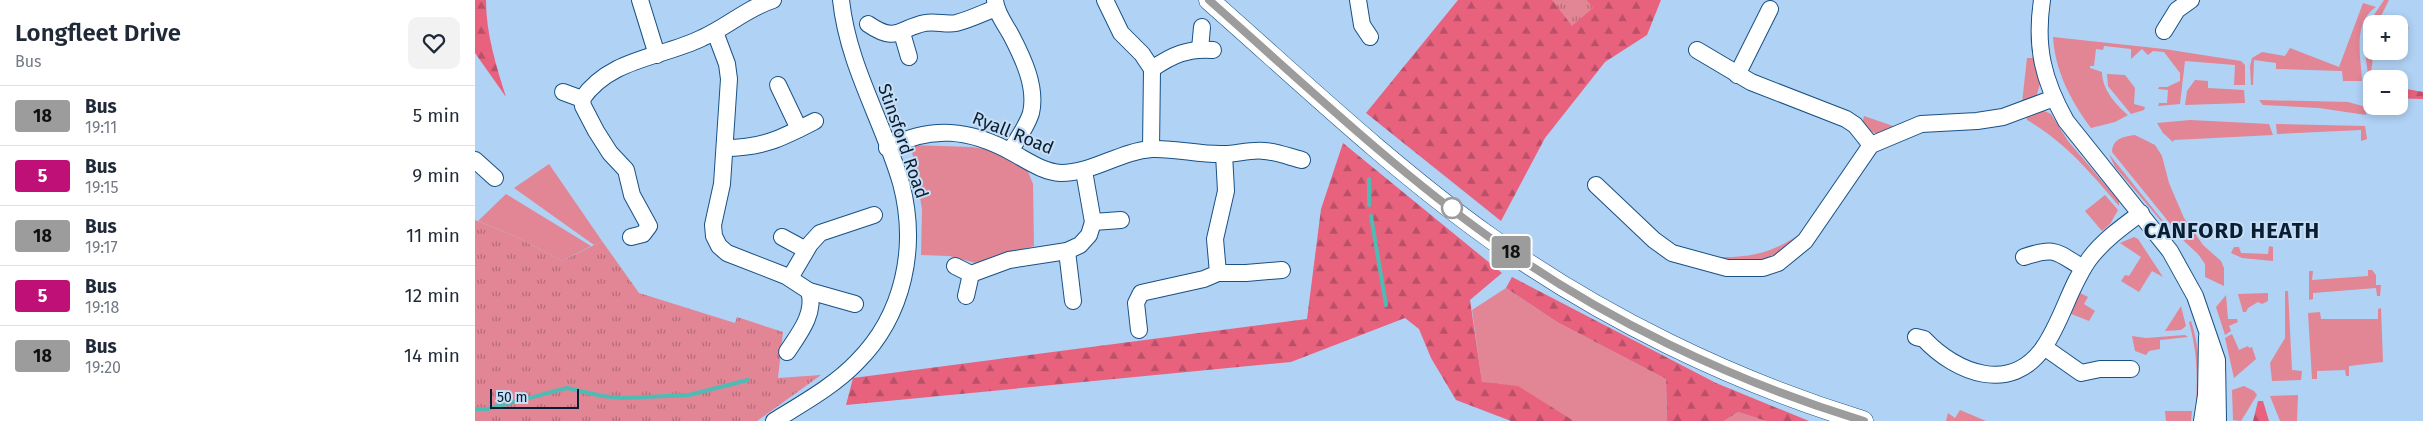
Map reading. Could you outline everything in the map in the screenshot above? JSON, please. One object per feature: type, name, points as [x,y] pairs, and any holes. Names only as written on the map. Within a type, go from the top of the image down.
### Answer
[{"type":"main road","points":[[1209,0],[1355,130],[1489,236],[1544,274],[1631,324],[1715,365],[1778,391],[1863,421]]},
{"type":"street","points":[[640,0],[657,55]]},
{"type":"street","points":[[631,237],[643,234],[649,226],[632,195],[626,170],[610,153],[596,132],[583,106],[582,99],[593,84],[633,60],[675,49],[715,32],[761,4],[773,0]]},
{"type":"street","name":"Stinsford Road","points":[[774,421],[816,395],[856,363],[885,327],[897,304],[909,246],[907,215],[901,183],[849,47],[841,0]]},
{"type":"street","points":[[1105,0],[1121,33],[1142,54],[1152,69],[1151,149]]},
{"type":"street","points":[[1359,0],[1361,26],[1369,37]]},
{"type":"street","points":[[2042,0],[2039,49],[2044,72],[2053,98],[2066,121],[2170,251],[2195,296],[2217,360],[2218,421]]},
{"type":"street","points":[[2164,31],[2177,10],[2191,0]]},
{"type":"street","points":[[868,24],[881,32],[902,33],[922,23],[936,21],[955,23],[996,4],[1028,74],[1032,96],[1030,114],[1010,151]]},
{"type":"street","points":[[1737,74],[1770,9]]},
{"type":"street","points":[[1152,69],[1183,52],[1206,49],[1202,27]]},
{"type":"street","points":[[715,32],[727,64],[729,79],[722,184],[713,224],[714,236],[719,246],[727,253],[772,269],[809,291],[855,304]]},
{"type":"street","points":[[902,33],[909,57]]},
{"type":"street","points":[[1697,50],[1737,74],[1846,119],[1855,125],[1871,145]]},
{"type":"street","points":[[778,85],[799,129]]},
{"type":"street","points":[[563,92],[582,99]]},
{"type":"street","points":[[1596,185],[1654,240],[1672,253],[1727,268],[1763,268],[1778,263],[1805,241],[1871,145],[1921,124],[1977,121],[2003,117],[2053,98]]},
{"type":"street","points":[[725,148],[757,146],[815,121]]},
{"type":"street","name":"Ryall Road","points":[[887,148],[906,138],[945,131],[963,133],[1010,151],[1041,169],[1060,173],[1084,171],[1112,160],[1151,149],[1224,154],[1265,150],[1302,160]]},
{"type":"street","points":[[1218,272],[1215,238],[1225,191],[1224,154]]},
{"type":"street","points":[[475,160],[495,178]]},
{"type":"street","points":[[955,266],[971,274],[1009,260],[1067,252],[1080,245],[1089,235],[1093,222],[1084,171]]},
{"type":"street","points":[[1916,338],[1924,338],[1935,351],[1963,368],[1980,374],[1999,375],[2015,371],[2029,362],[2044,347],[2083,268],[2111,236],[2141,213]]},
{"type":"street","points":[[789,278],[806,250],[820,233],[874,215]]},
{"type":"street","points":[[1093,222],[1121,220]]},
{"type":"street","points":[[782,237],[806,250]]},
{"type":"street","points":[[2024,257],[2045,250],[2051,250],[2083,268]]},
{"type":"street","points":[[1067,252],[1073,301]]},
{"type":"street","points":[[1139,330],[1136,303],[1141,293],[1204,279],[1218,272],[1246,274],[1282,270]]},
{"type":"street","points":[[966,296],[971,274]]},
{"type":"street","points":[[787,352],[809,314],[812,304],[809,291]]},
{"type":"street","points":[[2202,421],[2206,395],[2207,332]]},
{"type":"street","points":[[2044,347],[2081,374],[2100,369],[2131,369]]},
{"type":"green space","points":[[475,0],[486,0],[490,37],[506,97],[475,53]]},
{"type":"green space","points":[[1458,0],[1661,0],[1647,35],[1605,62],[1545,138],[1501,221],[1366,113]]},
{"type":"green space","points":[[1552,0],[1587,0],[1593,8],[1572,26]]},
{"type":"green space","points":[[2384,0],[2389,0],[2382,15],[2374,15]]},
{"type":"green space","points":[[2363,3],[2376,7],[2368,15],[2363,15],[2360,41],[2362,81],[2343,81],[2342,71],[2276,69],[2276,63],[2254,60],[2253,85],[2251,85],[2250,66],[2252,58],[2262,52],[2285,56],[2290,48],[2339,67]]},
{"type":"green space","points":[[2053,37],[2164,49],[2241,61],[2245,65],[2245,85],[2234,85],[2235,65],[2185,61],[2180,104],[2158,106],[2159,103],[2167,103],[2168,90],[2158,89],[2159,87],[2167,87],[2180,81],[2180,73],[2164,52],[2153,51],[2148,55],[2142,49],[2131,59],[2131,49],[2104,46],[2103,50],[2096,49],[2094,66],[2090,66],[2090,68],[2102,72],[2104,84],[2110,96],[2128,115],[2115,122],[2091,128],[2065,85],[2054,50]]},
{"type":"green space","points":[[2027,58],[2034,58],[2040,84],[2036,97],[2022,103]]},
{"type":"green space","points":[[2366,60],[2373,60],[2371,70],[2367,70]]},
{"type":"green space","points":[[2107,74],[2125,75],[2135,88],[2134,104],[2145,107],[2144,110],[2131,114],[2108,86]]},
{"type":"green space","points":[[2195,80],[2208,81],[2208,88],[2244,90],[2245,103],[2185,105],[2187,91]]},
{"type":"green space","points":[[2408,89],[2423,92],[2423,99],[2408,98]]},
{"type":"green space","points":[[2408,90],[2423,92],[2423,99],[2408,98]]},
{"type":"green space","points":[[2259,100],[2348,102],[2363,106],[2363,115],[2319,108],[2263,105]]},
{"type":"green space","points":[[2042,110],[2051,114],[2068,141],[2119,201],[2119,206],[2088,170],[2065,148],[2027,120],[2026,115]]},
{"type":"green space","points":[[1864,116],[1896,127],[1881,133],[1874,133],[1862,124]]},
{"type":"green space","points":[[2190,120],[2269,124],[2273,135],[2174,140],[2173,142],[2163,133],[2157,123]]},
{"type":"green space","points":[[2276,124],[2365,126],[2367,139],[2361,141],[2361,130],[2277,134]]},
{"type":"green space","points":[[2135,135],[2155,145],[2162,156],[2169,183],[2184,218],[2203,245],[2221,261],[2224,268],[2224,286],[2205,277],[2205,264],[2198,254],[2185,242],[2112,152],[2117,141]]},
{"type":"green space","points":[[1343,143],[1502,273],[1470,300],[1482,382],[1518,386],[1574,421],[1511,421],[1456,400],[1431,358],[1419,329],[1405,318],[1291,362],[846,405],[853,378],[1307,319],[1321,209]]},
{"type":"green space","points":[[911,145],[972,147],[990,150],[1025,164],[1033,184],[1034,246],[976,263],[949,256],[921,255],[922,209]]},
{"type":"green space","points":[[2109,154],[2171,231],[2174,236],[2115,167]]},
{"type":"green space","points":[[549,164],[602,241],[594,245],[514,188]]},
{"type":"green space","points":[[506,194],[591,246],[562,261],[517,237],[478,221]]},
{"type":"green space","points":[[2105,195],[2118,210],[2110,224],[2102,231],[2085,211]]},
{"type":"green space","points":[[475,220],[517,237],[562,261],[602,241],[639,293],[735,323],[737,317],[783,332],[778,378],[821,375],[757,421],[475,421]]},
{"type":"green space","points":[[1803,232],[1789,249],[1759,264],[1699,256],[1728,257],[1754,254],[1778,247]]},
{"type":"green space","points":[[2134,237],[2138,239],[2163,277],[2152,271],[2139,292],[2121,281],[2125,275],[2129,276],[2141,257],[2120,243]]},
{"type":"green space","points":[[2269,246],[2273,247],[2273,261],[2242,258],[2231,253],[2234,247],[2239,247],[2241,253],[2268,254]]},
{"type":"green space","points":[[2368,270],[2372,270],[2376,275],[2376,285],[2381,285],[2380,296],[2377,296],[2376,288],[2313,293],[2313,299],[2309,300],[2309,271],[2313,271],[2312,280],[2368,276]]},
{"type":"green space","points":[[1512,277],[1716,383],[1809,421],[1766,421],[1738,412],[1724,421],[1667,421],[1666,379],[1557,322],[1506,288]]},
{"type":"green space","points":[[1506,288],[1557,322],[1666,379],[1667,421],[1574,421],[1518,387],[1482,383],[1472,310]]},
{"type":"green space","points":[[2285,291],[2288,291],[2292,370],[2302,371],[2301,380],[2272,381],[2270,363],[2285,338]]},
{"type":"green space","points":[[2080,293],[2088,297],[2084,304],[2095,311],[2089,321],[2069,313]]},
{"type":"green space","points":[[2268,293],[2268,301],[2262,304],[2258,302],[2248,308],[2246,312],[2243,312],[2238,294]]},
{"type":"green space","points":[[2226,295],[2228,319],[2237,319],[2238,322],[2229,326],[2231,331],[2225,335],[2216,307]]},
{"type":"green space","points":[[2181,306],[2186,326],[2181,330],[2165,331]]},
{"type":"green space","points":[[2381,308],[2383,362],[2349,366],[2349,376],[2346,376],[2345,370],[2317,371],[2317,379],[2312,379],[2308,313],[2320,312],[2321,319],[2378,319],[2378,309]]},
{"type":"green space","points":[[2191,321],[2195,334],[2199,368],[2195,416],[2197,369],[2189,322]]},
{"type":"green space","points":[[2232,334],[2239,350],[2248,346],[2249,348],[2252,347],[2256,359],[2234,378],[2225,338]]},
{"type":"green space","points":[[2185,335],[2188,337],[2160,340],[2160,349],[2149,351],[2146,355],[2135,351],[2132,336],[2146,338]]},
{"type":"green space","points":[[2244,386],[2254,391],[2257,395],[2241,421],[2233,420],[2232,390]]},
{"type":"green space","points":[[2298,395],[2297,421],[2280,421],[2270,396]]},
{"type":"green space","points":[[2258,401],[2263,401],[2269,421],[2253,421]]},
{"type":"green space","points":[[1960,410],[1986,421],[1946,421],[1948,413],[1955,418]]},
{"type":"green space","points":[[2165,411],[2192,411],[2191,421],[2166,421]]},
{"type":"green space","points":[[1738,412],[1766,421],[1724,421]]},
{"type":"waterway","points":[[1369,179],[1369,205]]},
{"type":"waterway","points":[[1371,216],[1386,305]]},
{"type":"waterway","points":[[475,409],[487,409],[567,388],[602,396],[623,398],[689,395],[748,380]]},
{"type":"bus line","name":"18","points":[[1209,0],[1355,130],[1489,236],[1544,274],[1631,324],[1715,365],[1778,391],[1864,421]]},
{"type":"district","name":"CANFORD HEATH","points":[[2232,230]]}]
